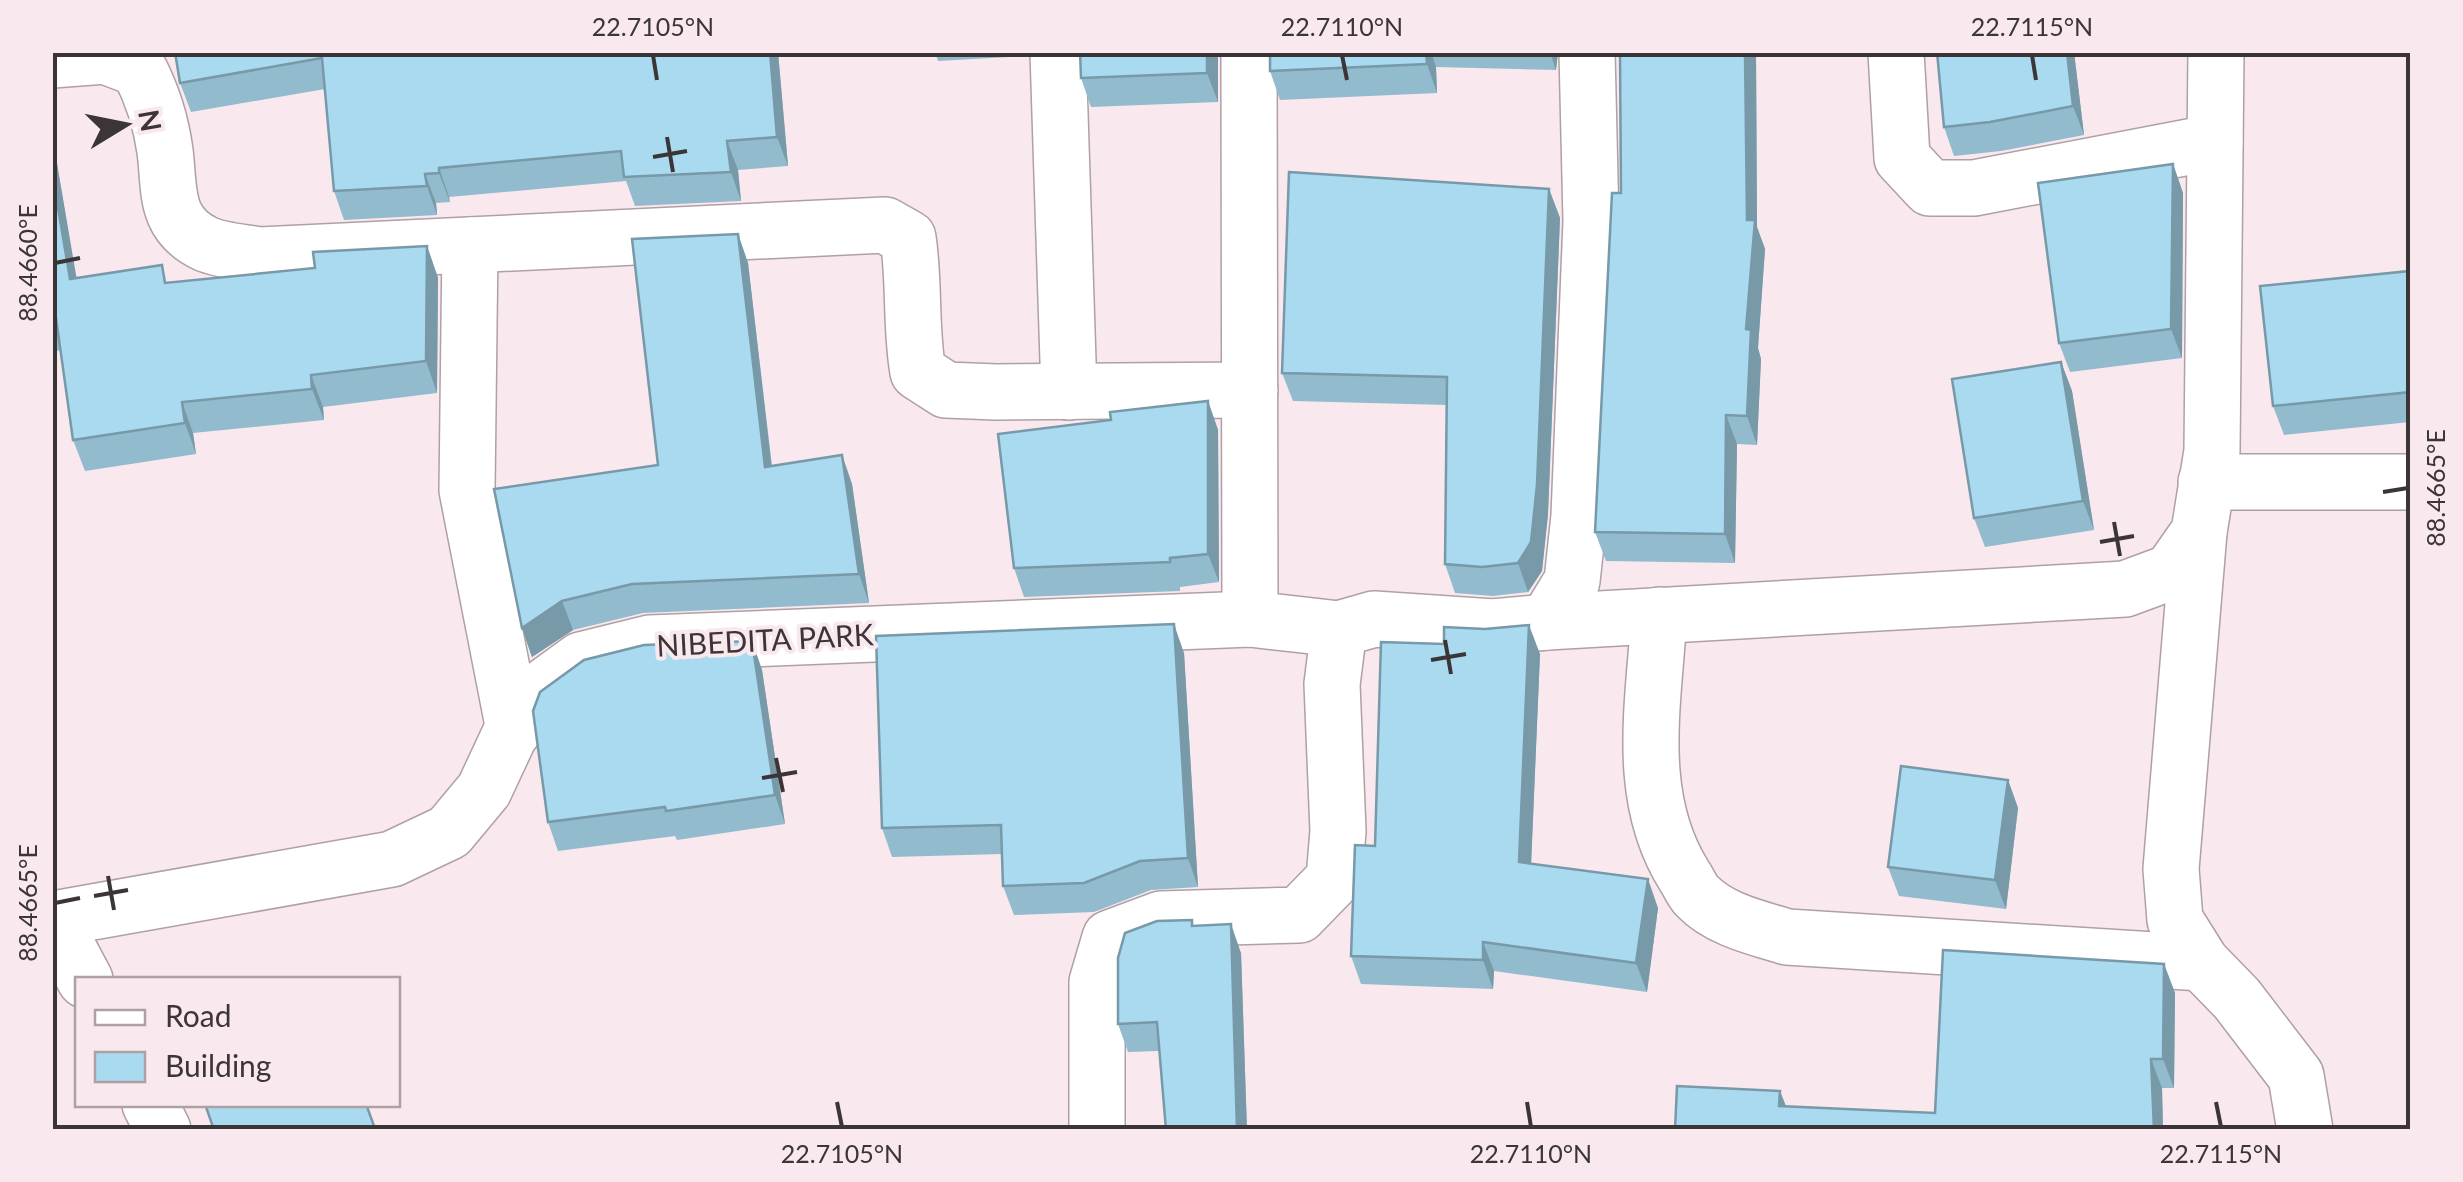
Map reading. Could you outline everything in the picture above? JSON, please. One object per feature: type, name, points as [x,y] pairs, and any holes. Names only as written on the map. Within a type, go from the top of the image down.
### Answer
[{"type":"street","points":[[1058,52],[1069,392]]},
{"type":"street","points":[[1249,52],[1250,619]]},
{"type":"street","points":[[1547,622],[1572,582],[1579,516],[1591,221],[1588,52]]},
{"type":"street","points":[[1896,52],[1902,158],[1930,188],[1974,188],[2215,142]]},
{"type":"street","points":[[2216,52],[2212,450],[2203,507],[2171,868],[2175,920],[2202,963],[2237,999],[2296,1076],[2306,1130]]},
{"type":"street","points":[[52,60],[105,56],[139,69],[152,94],[164,150],[168,201],[182,228],[208,245],[260,255],[885,225],[908,238],[914,276],[912,337],[918,372],[946,390],[1250,390]]},
{"type":"street","points":[[470,245],[467,490],[514,730]]},
{"type":"street","points":[[2203,507],[2410,482]]},
{"type":"street","name":"NIBEDITA PARK","points":[[53,919],[392,858],[449,832],[484,790],[526,700],[581,660],[650,643],[1250,619],[1338,629],[1374,619],[1493,627],[2124,589],[2171,572],[2203,507]]},
{"type":"street","points":[[1659,615],[1650,776],[1657,814],[1673,858],[1698,897],[1738,922],[1788,938],[2202,963]]},
{"type":"street","points":[[1098,1130],[1098,982],[1110,938],[1161,919],[1299,915],[1334,879],[1338,831],[1332,684],[1338,629]]},
{"type":"street","points":[[53,919],[82,977]]},
{"type":"street","points":[[151,1107],[162,1130]]},
{"type":"building","points":[[175,52],[770,52],[777,137],[727,141],[731,172],[624,177],[621,151],[439,168],[439,173],[425,174],[427,186],[334,191],[322,58],[180,83]]},
{"type":"building","points":[[1080,52],[1207,52],[1207,73],[1081,78]]},
{"type":"building","points":[[1270,52],[1426,52],[1427,64],[1270,71]]},
{"type":"building","points":[[1620,52],[1745,52],[1747,220],[1755,220],[1746,329],[1751,330],[1747,416],[1726,415],[1725,534],[1595,532],[1612,193],[1621,193]]},
{"type":"building","points":[[1937,52],[2067,52],[2073,106],[1944,127]]},
{"type":"building","points":[[2173,164],[2171,329],[2059,343],[2038,183]]},
{"type":"building","points":[[52,172],[70,279],[162,265],[165,283],[315,268],[313,252],[427,246],[426,361],[311,375],[312,389],[182,402],[185,423],[73,440],[56,318],[52,318]]},
{"type":"building","points":[[1289,172],[1549,189],[1537,485],[1531,542],[1518,563],[1482,567],[1445,564],[1447,377],[1282,373]]},
{"type":"building","points":[[738,234],[765,467],[842,455],[859,574],[632,584],[562,601],[522,628],[494,489],[658,465],[632,239]]},
{"type":"building","points":[[2410,271],[2410,392],[2273,406],[2260,286]]},
{"type":"building","points":[[2061,362],[2083,501],[1974,518],[1952,379]]},
{"type":"building","points":[[1208,401],[1208,554],[1170,558],[1170,562],[1014,568],[998,434],[1111,420],[1110,412]]},
{"type":"building","points":[[1174,624],[1188,858],[1140,861],[1084,883],[1003,886],[1001,825],[882,828],[876,636]]},
{"type":"building","points":[[1529,625],[1519,862],[1648,879],[1636,963],[1483,942],[1483,960],[1351,956],[1355,845],[1375,846],[1381,642],[1444,644],[1444,627]]},
{"type":"building","points":[[752,641],[775,795],[666,811],[665,807],[548,822],[533,711],[540,692],[584,660],[644,645]]},
{"type":"building","points":[[1901,766],[2008,780],[1995,880],[1888,867]]},
{"type":"building","points":[[1192,920],[1192,926],[1231,924],[1237,1130],[1166,1130],[1157,1022],[1118,1024],[1118,958],[1125,933],[1157,921]]},
{"type":"building","points":[[1943,950],[2164,964],[2163,1059],[2151,1059],[2154,1130],[1675,1130],[1677,1086],[1780,1091],[1779,1106],[1935,1113]]},
{"type":"building","points":[[206,1107],[367,1107],[374,1126],[366,1130],[214,1130]]}]
